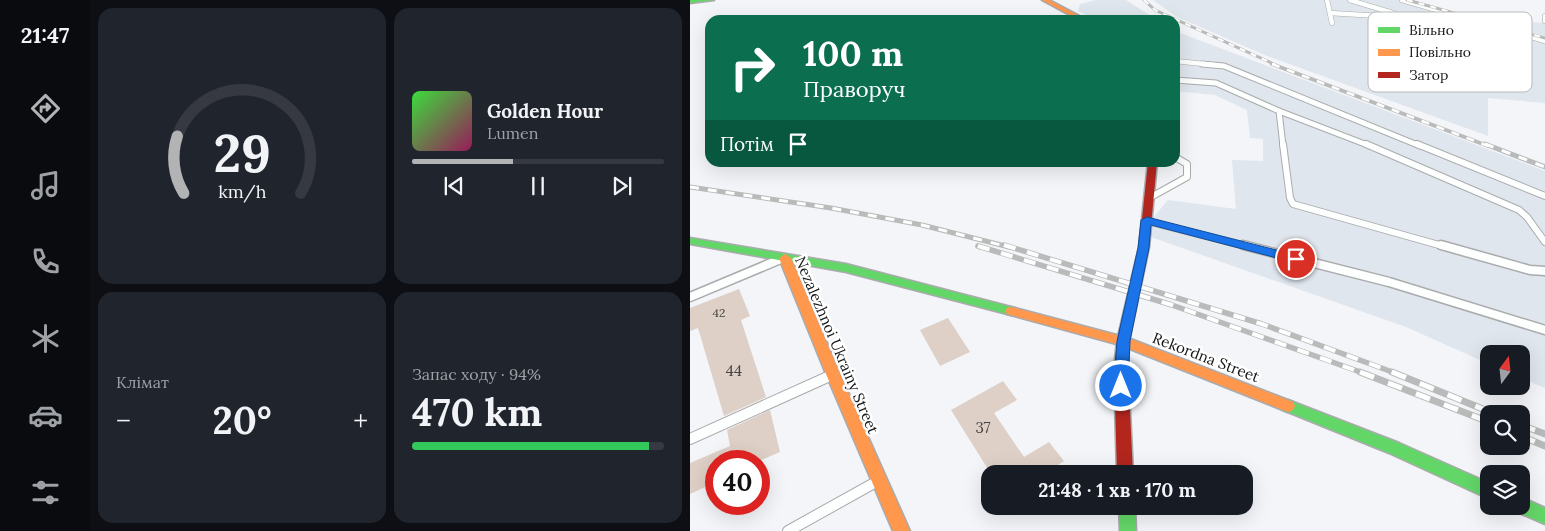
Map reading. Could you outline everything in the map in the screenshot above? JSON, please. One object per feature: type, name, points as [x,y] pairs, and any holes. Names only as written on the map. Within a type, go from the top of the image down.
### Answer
[{"type":"street","points":[[690,2],[711,0]]},
{"type":"street","points":[[1050,2],[1075,15]]},
{"type":"street","points":[[1125,465],[1121,369],[1123,341],[1144,248],[1152,167]]},
{"type":"street","name":"Nezalezhnoi Ukrainy Street","points":[[690,241],[785,258],[833,374],[902,531]]},
{"type":"street","name":"Rekordna Street","points":[[785,258],[846,268],[1123,341],[1394,448],[1480,487]]},
{"type":"street","points":[[1530,509],[1545,516]]},
{"type":"street","points":[[1127,515],[1128,531]]},
{"type":"lane","points":[[1327,0],[1332,23]]},
{"type":"lane","points":[[1350,0],[1389,12]]},
{"type":"lane","points":[[1402,0],[1444,12]]},
{"type":"lane","points":[[1330,13],[1368,15]]},
{"type":"lane","points":[[1545,16],[1545,21]]},
{"type":"lane","points":[[1532,37],[1545,41]]},
{"type":"lane","points":[[1180,62],[1224,66],[1545,196]]},
{"type":"lane","points":[[1180,80],[1216,83],[1279,111],[1397,156],[1519,210],[1527,217],[1545,242]]},
{"type":"lane","points":[[1279,111],[1290,198],[1294,204],[1530,270],[1545,271]]},
{"type":"lane","points":[[1149,198],[1187,177],[1187,164],[1180,160]]},
{"type":"lane","points":[[1147,220],[1389,282],[1545,330]]},
{"type":"lane","points":[[690,297],[785,258]]},
{"type":"lane","points":[[690,439],[833,374]]},
{"type":"lane","points":[[788,531],[880,480]]},
{"type":"shaded area","points":[[1096,0],[1126,0],[1149,15],[1086,15],[1078,11],[1080,4]]},
{"type":"shaded area","points":[[1153,0],[1399,0],[1441,12],[1368,12],[1368,92],[1532,92],[1532,38],[1545,42],[1545,103],[1488,98],[1488,136],[1267,56],[1180,18],[1180,15],[1174,15]]},
{"type":"shaded area","points":[[1532,22],[1545,23],[1545,36],[1532,33]]},
{"type":"shaded area","points":[[1180,33],[1545,171],[1545,388],[1530,382],[1530,345],[1480,345],[1480,360],[1406,327],[1151,237],[1152,219],[1168,200],[1236,209],[1232,160],[1263,161],[1263,139],[1250,138],[1247,110],[1215,95],[1180,92]]},
{"type":"building","points":[[739,289],[750,316],[741,320],[766,397],[724,416],[698,328],[690,331],[690,308]]},
{"type":"building","points":[[948,318],[970,352],[940,366],[920,330]]},
{"type":"building","points":[[1003,381],[1017,400],[994,413],[1024,457],[1049,442],[1064,461],[1058,465],[985,465],[951,410]]},
{"type":"building","points":[[770,410],[780,452],[770,456],[770,450],[721,450],[730,446],[727,430]]},
{"type":"building","points":[[705,457],[705,487],[690,494],[690,463]]},
{"type":"railway","points":[[1144,0],[1155,10],[1166,15]]},
{"type":"railway","points":[[1407,0],[1451,12]]},
{"type":"railway","points":[[1180,21],[1276,65]]},
{"type":"railway","points":[[1532,34],[1545,38]]},
{"type":"railway","points":[[1272,64],[1488,146]]},
{"type":"railway","points":[[1485,144],[1545,167]]},
{"type":"railway","points":[[690,187],[831,208],[922,225],[1009,247]]},
{"type":"railway","points":[[1004,245],[1262,324],[1395,373]]},
{"type":"railway","points":[[980,247],[978,246],[1172,305],[1363,373]]},
{"type":"railway","points":[[1360,372],[1480,419]]},
{"type":"railway","points":[[1392,372],[1480,408]]},
{"type":"railway","points":[[1530,428],[1545,434]]},
{"type":"railway","points":[[1530,440],[1545,446]]},
{"type":"traffic: fast","points":[[690,1],[711,0]]},
{"type":"traffic: fast","points":[[690,241],[846,268],[1011,311]]},
{"type":"traffic: fast","points":[[1288,406],[1394,448],[1480,487]]},
{"type":"traffic: fast","points":[[1530,509],[1545,516]]},
{"type":"traffic: fast","points":[[1127,515],[1128,531]]},
{"type":"traffic: slow","points":[[1045,0],[1074,15]]},
{"type":"traffic: slow","points":[[785,258],[833,374],[902,531]]},
{"type":"traffic: slow","points":[[1011,311],[1123,341],[1288,406]]},
{"type":"traffic: jam","points":[[1125,465],[1121,369],[1123,341],[1144,247],[1152,167]]},
{"type":"route","points":[[1121,386],[1123,341],[1144,248],[1147,220],[1296,259]]}]
